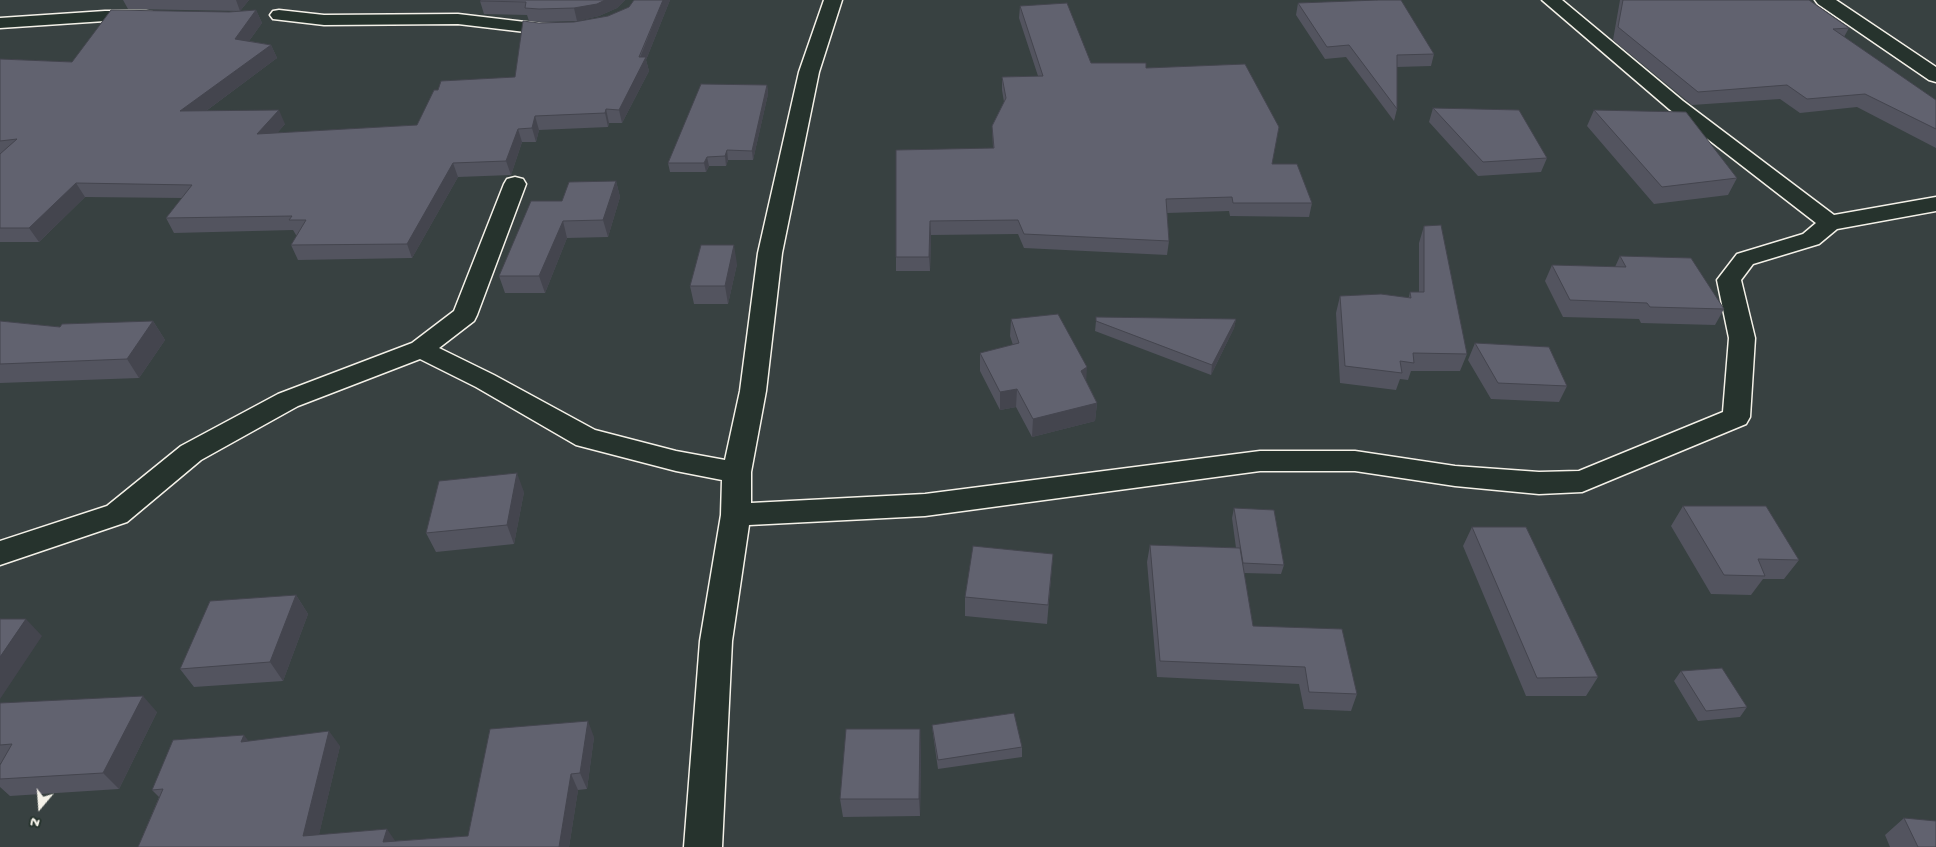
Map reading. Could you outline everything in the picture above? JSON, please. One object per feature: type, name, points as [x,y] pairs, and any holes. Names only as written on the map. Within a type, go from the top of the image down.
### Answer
[{"type":"street","points":[[279,15],[311,0]]},
{"type":"street","points":[[703,847],[716,641],[736,515],[737,472],[753,391],[770,253],[809,72],[833,0]]},
{"type":"street","points":[[1551,0],[1676,105],[1830,223]]},
{"type":"street","points":[[1824,0],[1936,76]]},
{"type":"street","points":[[261,16],[279,15],[324,20],[382,21],[458,19],[542,29],[577,28]]},
{"type":"street","points":[[0,23],[105,16],[165,17]]},
{"type":"street","points":[[0,552],[118,514],[191,453],[279,405],[421,349],[465,315],[515,184]]},
{"type":"street","points":[[736,515],[925,505],[1260,461],[1355,461],[1455,476],[1530,482],[1582,481],[1736,417],[1742,338],[1729,280],[1745,259],[1811,239],[1830,223],[1936,204]]},
{"type":"street","points":[[421,349],[485,381],[586,438],[676,461],[737,472]]},
{"type":"building","points":[[481,0],[605,0],[597,4],[574,8],[539,9],[525,8],[526,2]]},
{"type":"building","points":[[634,0],[663,0],[639,57],[646,57],[619,110],[606,109],[605,113],[535,116],[532,128],[518,129],[506,161],[453,163],[407,244],[291,245],[306,220],[289,220],[292,216],[166,218],[192,185],[76,183],[29,228],[0,228],[0,154],[17,139],[0,141],[0,59],[72,62],[111,10],[229,12],[256,10],[235,39],[271,45],[180,111],[279,110],[257,134],[417,125],[434,90],[438,90],[441,81],[515,77],[523,21],[539,23],[574,22],[608,16],[629,7]]},
{"type":"building","points":[[1401,0],[1434,54],[1397,55],[1397,109],[1349,45],[1327,47],[1298,3]]},
{"type":"building","points":[[1623,0],[1809,0],[1849,28],[1833,29],[1936,100],[1936,129],[1865,94],[1807,99],[1787,85],[1698,92],[1618,27]]},
{"type":"building","points":[[1067,3],[1091,63],[1146,63],[1146,68],[1245,64],[1279,127],[1272,164],[1297,164],[1312,203],[1233,203],[1232,197],[1166,199],[1169,241],[1024,234],[1018,220],[930,221],[929,257],[896,257],[896,150],[994,148],[992,126],[1006,98],[1002,77],[1043,76],[1020,6]]},
{"type":"building","points":[[701,84],[767,85],[752,151],[727,150],[725,156],[707,157],[704,163],[668,163]]},
{"type":"building","points":[[1433,108],[1519,110],[1547,158],[1483,162]]},
{"type":"building","points":[[1594,110],[1686,112],[1737,178],[1662,187]]},
{"type":"building","points":[[616,181],[603,220],[563,221],[539,276],[499,276],[531,201],[562,201],[569,182]]},
{"type":"building","points":[[1441,225],[1467,354],[1413,353],[1414,363],[1400,361],[1402,373],[1345,366],[1340,296],[1381,294],[1411,298],[1410,292],[1424,292],[1424,226]]},
{"type":"building","points":[[701,245],[734,245],[725,286],[690,286]]},
{"type":"building","points":[[1620,256],[1691,258],[1724,309],[1650,307],[1647,303],[1570,300],[1552,265],[1626,267]]},
{"type":"building","points":[[1058,314],[1087,367],[1081,371],[1097,403],[1033,419],[1017,389],[1000,392],[980,353],[1019,343],[1011,319]]},
{"type":"building","points":[[1096,317],[1236,319],[1212,365],[1096,321]]},
{"type":"building","points":[[0,321],[60,327],[62,324],[153,321],[127,359],[0,364]]},
{"type":"building","points":[[1475,343],[1549,347],[1567,386],[1498,383]]},
{"type":"building","points":[[517,473],[507,525],[426,533],[439,481]]},
{"type":"building","points":[[1683,506],[1766,506],[1799,560],[1758,559],[1765,576],[1724,575]]},
{"type":"building","points":[[1234,508],[1274,510],[1284,565],[1243,563]]},
{"type":"building","points":[[1472,527],[1526,527],[1598,677],[1537,678]]},
{"type":"building","points":[[1150,545],[1240,548],[1253,626],[1342,629],[1357,694],[1309,692],[1305,667],[1160,661]]},
{"type":"building","points":[[973,546],[1053,554],[1048,605],[965,597]]},
{"type":"building","points":[[296,595],[270,662],[180,669],[210,601]]},
{"type":"building","points":[[0,619],[26,619],[0,657]]},
{"type":"building","points":[[1722,668],[1747,707],[1706,711],[1681,671]]},
{"type":"building","points":[[143,696],[103,773],[0,779],[0,765],[12,744],[0,745],[0,703]]},
{"type":"building","points":[[1014,713],[1022,747],[938,760],[932,725]]},
{"type":"building","points":[[588,721],[580,773],[571,774],[559,847],[138,847],[163,789],[152,790],[173,740],[244,735],[241,742],[329,731],[303,836],[387,829],[383,842],[468,836],[490,729]]},
{"type":"building","points":[[846,729],[920,729],[919,799],[840,799]]},
{"type":"building","points":[[1904,818],[1936,821],[1936,847],[1918,847]]}]
